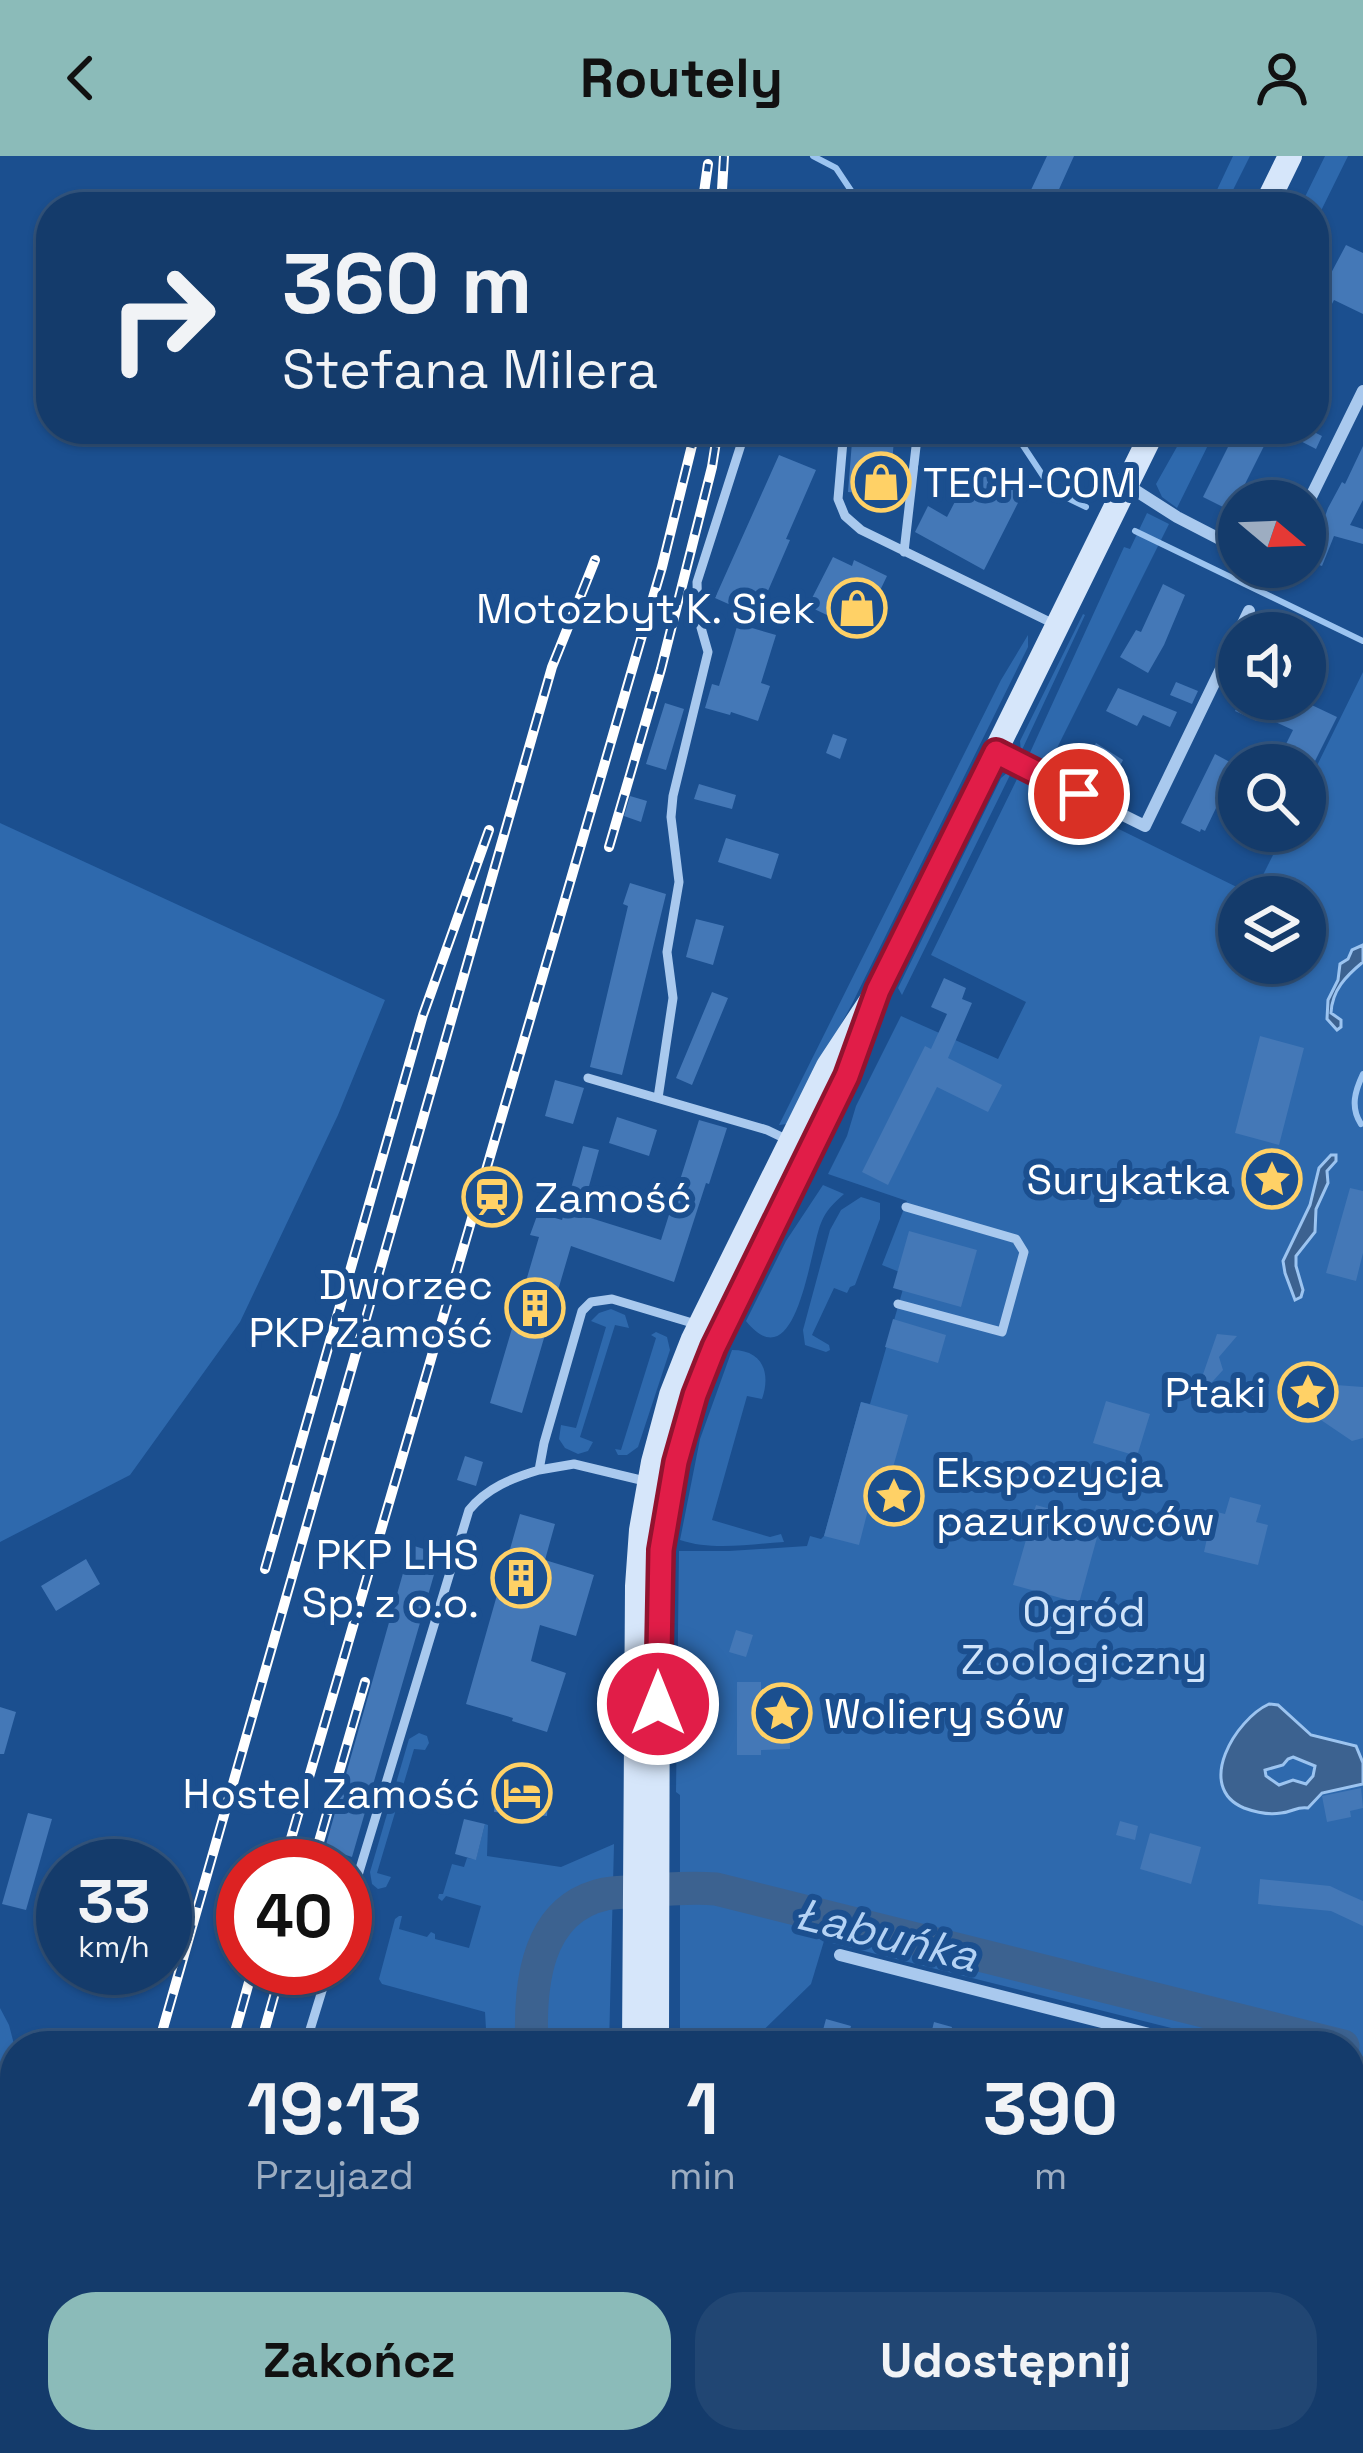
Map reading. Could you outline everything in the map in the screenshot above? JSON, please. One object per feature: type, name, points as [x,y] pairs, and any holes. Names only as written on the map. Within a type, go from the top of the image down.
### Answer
[{"type":"street","points":[[1272,192],[1290,156]]},
{"type":"street","points":[[1319,480],[1363,391]]},
{"type":"street","points":[[711,1329],[847,1076],[878,990],[1146,444]]},
{"type":"street","points":[[1126,485],[1218,538]]},
{"type":"street","points":[[996,752],[1144,826],[1249,610]]},
{"type":"street","points":[[636,2031],[646,1944],[660,1484],[690,1412],[711,1329],[790,1141],[828,1066],[878,990]]},
{"type":"street","points":[[646,1944],[655,2031]]},
{"type":"street","points":[[840,1955],[1137,2031]]},
{"type":"lane","points":[[658,1098],[673,998],[667,952],[679,882],[673,796],[707,652],[698,617],[697,582],[741,444]]},
{"type":"lane","points":[[843,444],[838,499],[845,515],[862,530],[1058,626]]},
{"type":"lane","points":[[904,552],[916,444]]},
{"type":"lane","points":[[588,1078],[767,1130],[790,1141]]},
{"type":"lane","points":[[898,1304],[1002,1332],[1024,1252],[1016,1239],[906,1207]]},
{"type":"lane","points":[[539,1470],[582,1311],[590,1302],[612,1298],[711,1329]]},
{"type":"lane","points":[[369,1839],[470,1510],[504,1482],[574,1464],[660,1484]]},
{"type":"lane","points":[[310,2031],[321,1995]]},
{"type":"green space","points":[[1233,156],[1250,156],[1232,192],[1216,192]]},
{"type":"green space","points":[[1325,156],[1348,156],[1329,195],[1307,192]]},
{"type":"green space","points":[[1179,444],[1209,444],[1177,508],[1162,497],[1156,484]]},
{"type":"green space","points":[[1147,513],[1169,524],[1047,768],[1028,757],[1124,547],[1130,549]]},
{"type":"green space","points":[[1085,615],[1021,752],[1020,741]]},
{"type":"green space","points":[[1028,635],[1028,647],[852,1004],[787,1124],[779,1125],[1001,680]]},
{"type":"green space","name":"Ogród Zoologiczny","points":[[1363,672],[1363,2031],[1183,2031],[824,1941],[811,1984],[762,2031],[680,2031],[679,1551],[807,1546],[810,1536],[824,1536],[861,1402],[870,1404],[907,1275],[882,1265],[907,1201],[828,1174],[901,1016],[998,1059],[1026,1002],[931,955],[1017,779],[1218,878],[1218,984],[1326,984],[1326,876],[1262,876],[1274,852],[1326,852],[1326,747]]},
{"type":"green space","points":[[1011,773],[902,995],[898,988]]},
{"type":"green space","points":[[0,823],[385,1000],[338,1115],[240,1322],[130,1475],[0,1542]]},
{"type":"green space","points":[[823,1185],[844,1194],[821,1223],[789,1324],[778,1336],[763,1336],[746,1321],[786,1241]]},
{"type":"green space","points":[[861,1197],[880,1203],[880,1219],[855,1285],[847,1293],[834,1288],[812,1335],[829,1345],[826,1352],[805,1345],[803,1330],[830,1230],[841,1210]]},
{"type":"green space","points":[[611,1309],[625,1315],[629,1328],[615,1325],[580,1437],[593,1442],[588,1451],[578,1454],[559,1439],[561,1425],[576,1428],[606,1327],[591,1321]]},
{"type":"green space","points":[[651,1335],[667,1337],[670,1350],[638,1447],[618,1455],[615,1449],[621,1450],[656,1338]]},
{"type":"green space","points":[[732,1350],[757,1359],[765,1372],[765,1389],[762,1399],[747,1396],[712,1520],[770,1537],[781,1534],[784,1542],[718,1546],[680,1540],[700,1439]]},
{"type":"green space","points":[[419,1733],[429,1743],[425,1750],[414,1749],[377,1873],[391,1877],[386,1887],[378,1889],[372,1884],[372,1865],[409,1739]]},
{"type":"green space","points":[[485,1824],[487,1856],[561,1867],[614,1844],[609,2031],[486,2031],[485,2012],[382,1984],[379,1979],[399,1916],[399,1929],[427,1937],[431,1932],[435,1939],[469,1948],[481,1906],[438,1898],[452,1864],[464,1867],[467,1858],[476,1859]]},
{"type":"green space","points":[[0,2008],[11,2031],[0,2031]]},
{"type":"shaded area","points":[[1363,945],[1363,962],[1334,997],[1331,1013],[1341,1020],[1337,1030],[1327,1019],[1328,1000],[1340,964]]},
{"type":"shaded area","points":[[1336,1155],[1336,1161],[1327,1171],[1315,1232],[1296,1256],[1303,1290],[1295,1300],[1283,1261],[1310,1205],[1319,1168]]},
{"type":"shaded area","points":[[1269,1704],[1278,1705],[1311,1735],[1356,1746],[1363,1763],[1363,1784],[1322,1793],[1308,1808],[1277,1814],[1244,1808],[1229,1798],[1222,1785],[1225,1754],[1256,1712]],"holes":[[[1293,1757],[1315,1766],[1306,1784],[1293,1780],[1279,1785],[1265,1770]]]},
{"type":"building","points":[[1047,156],[1074,156],[1058,192],[1030,192]]},
{"type":"building","points":[[1346,245],[1363,253],[1363,314],[1334,300],[1329,310],[1329,277]]},
{"type":"building","points":[[852,444],[894,444],[889,496],[848,492]]},
{"type":"building","points":[[1230,444],[1265,444],[1247,480],[1218,480],[1218,504],[1203,497]]},
{"type":"building","points":[[1363,446],[1363,500],[1350,525],[1363,529],[1363,544],[1334,536],[1326,556],[1326,514],[1342,482],[1345,484]]},
{"type":"building","points":[[779,455],[816,470],[752,628],[776,635],[761,683],[770,686],[758,721],[705,708],[712,684],[719,686],[742,610],[715,598]]},
{"type":"building","points":[[973,467],[1023,493],[984,570],[915,532],[928,506],[947,517]]},
{"type":"building","points":[[833,557],[852,566],[854,560],[887,576],[862,628],[808,606]]},
{"type":"building","points":[[1163,584],[1185,595],[1148,673],[1120,657],[1136,630],[1141,632]]},
{"type":"building","points":[[1176,682],[1198,691],[1192,704],[1170,695]]},
{"type":"building","points":[[1118,688],[1177,712],[1170,727],[1143,715],[1137,726],[1106,711]]},
{"type":"building","points":[[665,703],[684,709],[666,770],[646,764]]},
{"type":"building","points":[[1326,712],[1337,717],[1324,744],[1286,744],[1293,730],[1271,720],[1326,720]]},
{"type":"building","points":[[833,734],[847,739],[840,759],[826,753]]},
{"type":"building","points":[[1096,743],[1123,760],[1111,783],[1084,767]]},
{"type":"building","points":[[1215,754],[1218,804],[1205,831],[1181,823]]},
{"type":"building","points":[[699,784],[736,795],[732,809],[694,799]]},
{"type":"building","points":[[630,796],[647,801],[641,822],[624,816]]},
{"type":"building","points":[[726,838],[779,854],[771,879],[718,862]]},
{"type":"building","points":[[630,883],[666,894],[622,1075],[590,1067]]},
{"type":"building","points":[[696,919],[724,926],[713,965],[686,957]]},
{"type":"building","points":[[944,978],[966,988],[962,999],[972,1003],[948,1058],[1002,1085],[988,1112],[937,1087],[888,1185],[862,1172],[925,1046],[931,1049],[947,1014],[931,1007]]},
{"type":"building","points":[[712,992],[728,998],[692,1085],[676,1078]]},
{"type":"building","points":[[1260,1036],[1304,1048],[1279,1145],[1235,1133]]},
{"type":"building","points":[[555,1080],[584,1088],[573,1124],[545,1116]]},
{"type":"building","points":[[617,1117],[657,1130],[649,1156],[609,1143]]},
{"type":"building","points":[[699,1120],[727,1128],[674,1282],[571,1246],[522,1413],[490,1403],[539,1237],[530,1235],[538,1213],[562,1220],[583,1146],[599,1150],[581,1215],[661,1240]]},
{"type":"building","points":[[1350,1188],[1363,1191],[1363,1253],[1356,1281],[1326,1273]]},
{"type":"building","points":[[909,1231],[977,1250],[961,1307],[893,1288]]},
{"type":"building","points":[[893,1319],[946,1335],[938,1363],[885,1347]]},
{"type":"building","points":[[1217,1334],[1237,1336],[1219,1357],[1223,1370],[1193,1403]]},
{"type":"building","points":[[1336,1385],[1363,1387],[1363,1438],[1352,1441],[1315,1416]]},
{"type":"building","points":[[1106,1401],[1150,1414],[1137,1456],[1093,1443]]},
{"type":"building","points":[[861,1402],[908,1415],[881,1509],[869,1506],[859,1545],[824,1536]]},
{"type":"building","points":[[465,1456],[483,1462],[476,1486],[457,1480]]},
{"type":"building","points":[[1230,1497],[1261,1505],[1256,1522],[1268,1525],[1258,1565],[1204,1552],[1213,1511],[1225,1514]]},
{"type":"building","points":[[1036,1505],[1101,1523],[1079,1603],[1013,1585]]},
{"type":"building","points":[[520,1514],[555,1524],[545,1560],[594,1575],[576,1636],[540,1625],[531,1661],[566,1673],[547,1732],[466,1704]]},
{"type":"building","points":[[411,1545],[440,1554],[357,1839],[328,1839]]},
{"type":"building","points":[[86,1559],[100,1584],[56,1611],[41,1586]]},
{"type":"building","points":[[736,1630],[753,1635],[746,1657],[729,1652]]},
{"type":"building","points":[[737,1682],[761,1682],[761,1730],[790,1730],[790,1749],[737,1755]]},
{"type":"building","points":[[0,1707],[16,1712],[4,1754],[0,1754]]},
{"type":"building","name":"Hostel Zamość","points":[[497,1780],[549,1784],[547,1816],[494,1812]]},
{"type":"building","points":[[1361,1788],[1363,1808],[1350,1811],[1351,1817],[1327,1822],[1322,1796]]},
{"type":"building","points":[[28,1813],[52,1819],[46,1839],[36,1839],[36,1875],[26,1910],[2,1904]]},
{"type":"building","points":[[464,1819],[485,1824],[476,1860],[455,1854]]},
{"type":"building","points":[[1120,1821],[1138,1826],[1135,1840],[1116,1835]]},
{"type":"building","points":[[1150,1833],[1201,1847],[1191,1884],[1140,1869]]},
{"type":"building","points":[[1260,1879],[1330,1886],[1363,1901],[1363,1926],[1331,1911],[1258,1904]]},
{"type":"building","points":[[826,2019],[851,2026],[850,2031],[823,2031]]},
{"type":"building","points":[[934,2022],[952,2027],[951,2031],[932,2031]]},
{"type":"waterway","points":[[813,156],[836,168],[852,192]]},
{"type":"waterway","points":[[1022,444],[1053,491],[1086,507]]},
{"type":"waterway","points":[[1135,531],[1363,641]]},
{"type":"waterway","points":[[1361,1124],[1355,1099],[1363,1074]]},
{"type":"waterway","name":"Łabuńka","points":[[532,2031],[541,1954],[564,1916],[582,1902],[605,1894],[697,1888],[1283,2031]]},
{"type":"railway","points":[[722,192],[724,156]]},
{"type":"railway","points":[[704,192],[708,164]]},
{"type":"railway","points":[[291,1839],[662,567],[692,444]]},
{"type":"railway","points":[[609,847],[661,669],[716,444]]},
{"type":"railway","points":[[162,2031],[552,667],[595,560]]},
{"type":"railway","points":[[265,1569],[423,1015],[489,830]]},
{"type":"railway","points":[[320,1839],[365,1682]]},
{"type":"railway","points":[[235,2031],[245,1995]]},
{"type":"railway","points":[[264,2031],[274,1995]]},
{"type":"place","name":"TECH-COM","points":[[881,482]]},
{"type":"place","name":"Motozbyt K. Siek","points":[[857,608]]},
{"type":"place","name":"Surykatka","points":[[1272,1179]]},
{"type":"place","name":"Zamość","points":[[492,1197]]},
{"type":"place","name":"Dworzec PKP Zamość","points":[[535,1308]]},
{"type":"place","name":"Ptaki","points":[[1308,1392]]},
{"type":"place","name":"Ekspozycja pazurkowców","points":[[894,1496]]},
{"type":"place","name":"PKP LHS Sp. z o.o.","points":[[521,1578]]},
{"type":"place","name":"Woliery sów","points":[[782,1713]]},
{"type":"place","name":"Hostel Zamość","points":[[522,1793]]},
{"type":"route","points":[[658,1704],[661,1550],[670,1486],[695,1395],[847,1076],[878,990],[996,752],[1079,794]]}]
